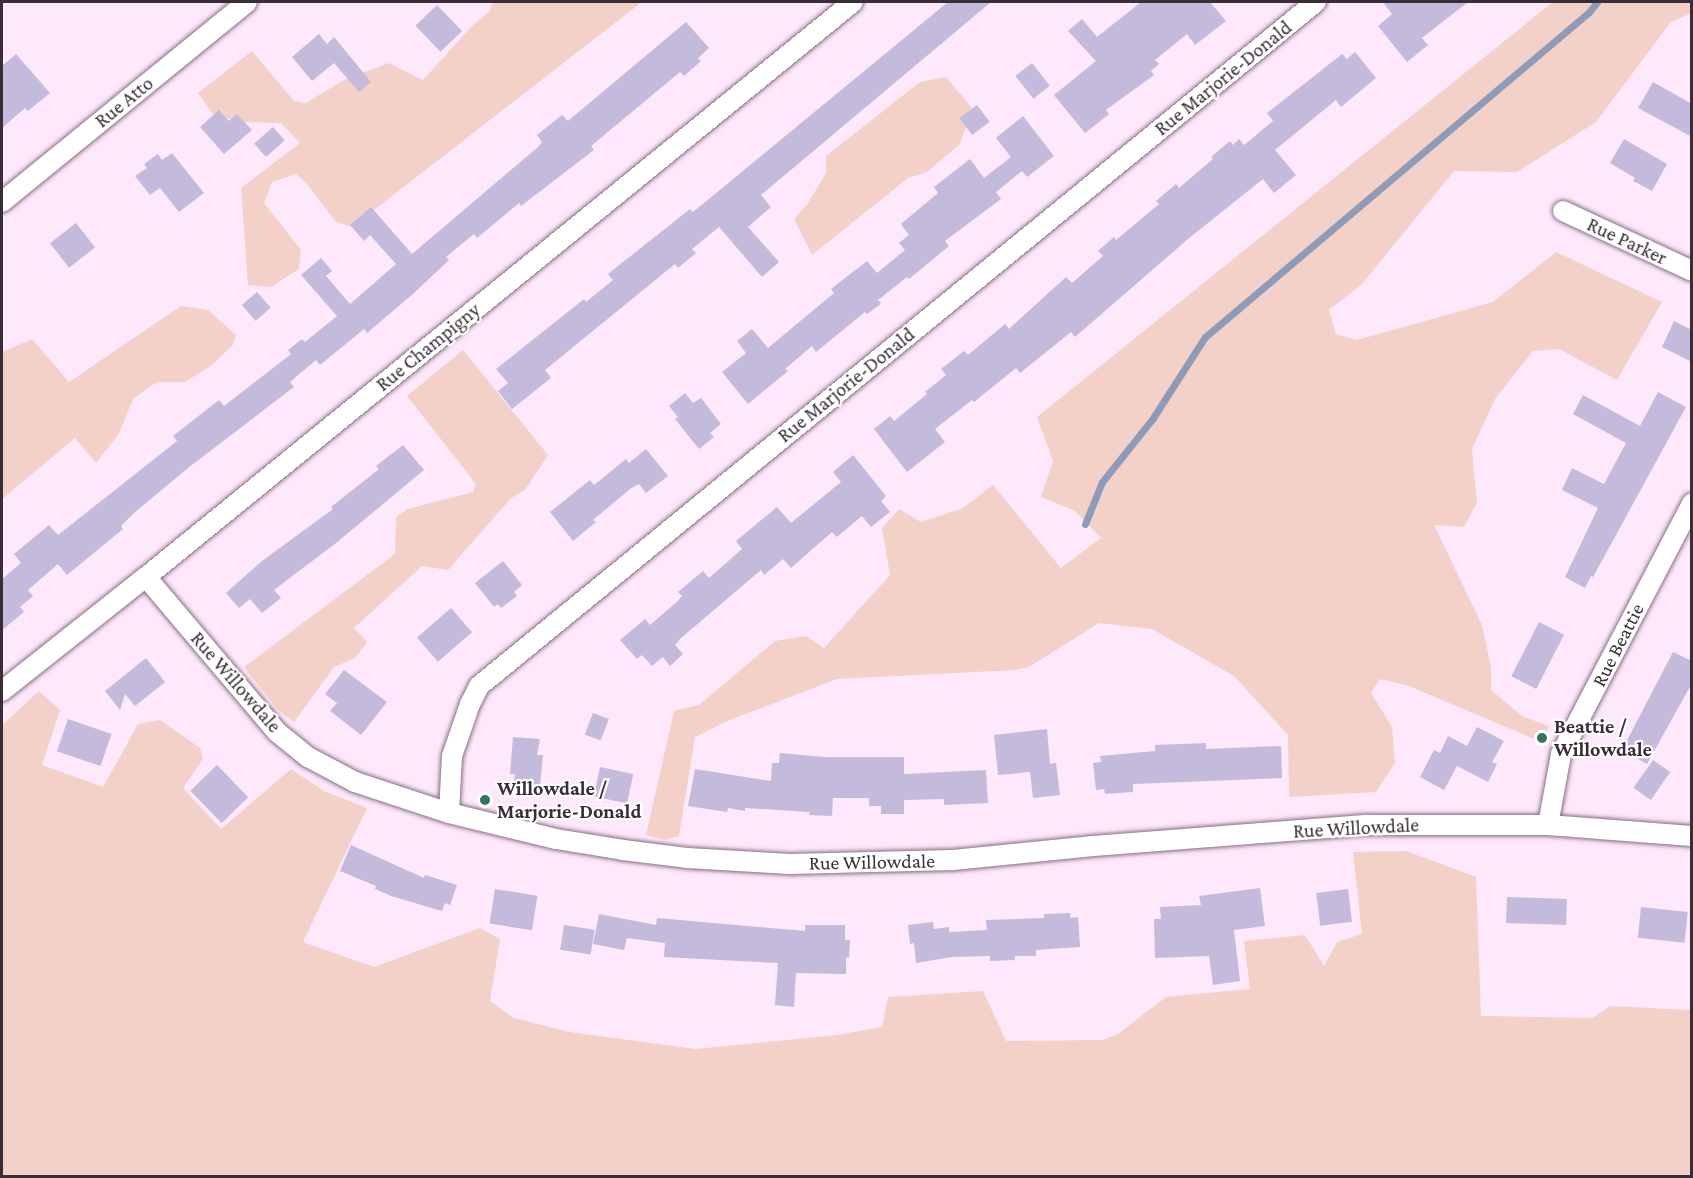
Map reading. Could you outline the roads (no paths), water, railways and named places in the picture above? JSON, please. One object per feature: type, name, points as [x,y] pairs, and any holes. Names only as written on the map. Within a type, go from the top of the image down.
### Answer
[{"type":"street","name":"Rue Atto","points":[[2,202],[247,2]]},
{"type":"street","name":"Rue Champigny","points":[[2,691],[147,577],[854,2]]},
{"type":"street","name":"Rue Marjorie-Donald","points":[[449,813],[452,756],[470,704],[479,686],[1316,2]]},
{"type":"street","name":"Rue Parker","points":[[1563,211],[1692,270]]},
{"type":"street","name":"Rue Beattie","points":[[1548,825],[1562,754],[1692,503]]},
{"type":"street","name":"Rue Willowdale","points":[[147,577],[277,732],[308,757],[355,782],[449,813],[556,838],[622,850],[687,858],[790,864],[953,860],[1093,846],[1368,825],[1548,825],[1692,836]]},
{"type":"waterway","points":[[1085,524],[1102,482],[1153,418],[1205,337],[1589,12],[1597,2]]},
{"type":"place","name":"Beattie / Willowdale","points":[[1542,738]]},
{"type":"place","name":"Willowdale / Marjorie-Donald","points":[[485,800]]}]
